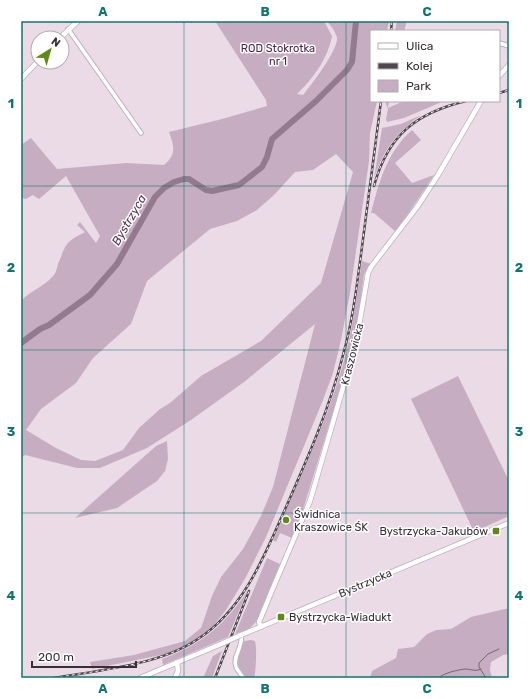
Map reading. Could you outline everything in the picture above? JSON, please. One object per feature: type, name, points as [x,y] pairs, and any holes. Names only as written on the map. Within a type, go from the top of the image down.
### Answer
[{"type":"street","points":[[78,21],[68,29],[140,133]]},
{"type":"street","points":[[500,75],[509,65]]},
{"type":"street","points":[[21,79],[30,69]]},
{"type":"street","name":"Kraszowicka","points":[[261,627],[259,622],[310,501],[356,343],[368,273],[371,267],[418,207],[480,102]]},
{"type":"street","name":"Bystrzycka","points":[[140,678],[509,523]]},
{"type":"street","points":[[241,635],[242,643],[235,659],[235,664],[243,678]]},
{"type":"street","points":[[175,678],[178,671],[177,662]]},
{"type":"green space","name":"ROD Stokrotka nr 1","points":[[215,21],[324,21],[332,36],[330,44],[319,68],[309,82],[297,94],[303,95],[323,67],[336,43],[337,38],[327,21],[389,21],[387,30],[370,30],[370,102],[377,102],[370,133],[369,161],[350,293],[341,340],[333,373],[323,400],[266,537],[246,577],[226,610],[214,625],[200,637],[185,646],[166,654],[92,669],[90,662],[134,655],[185,641],[201,628],[212,596],[221,577],[243,549],[261,516],[273,487],[315,324],[244,382],[191,420],[147,448],[100,468],[77,468],[25,455],[21,458],[21,301],[46,283],[54,275],[67,244],[85,232],[77,225],[80,222],[96,243],[100,236],[66,176],[39,199],[33,195],[26,199],[21,198],[21,145],[31,138],[57,169],[126,163],[164,165],[173,153],[173,146],[169,132],[267,106],[266,100]],"holes":[[[336,154],[353,172],[321,283],[261,341],[201,376],[170,403],[160,409],[139,428],[123,450],[95,461],[81,460],[56,448],[26,430],[41,409],[76,383],[93,358],[131,324],[147,281],[210,229],[237,221],[257,210],[274,195],[295,172],[313,170]]]},
{"type":"green space","points":[[397,21],[407,21],[404,30],[395,30]]},
{"type":"green space","points":[[385,102],[389,102],[388,108],[402,102],[442,102],[404,118],[387,122],[386,119],[388,109]]},
{"type":"green space","points":[[421,115],[397,136],[386,151],[374,179],[382,128],[401,124]]},
{"type":"green space","points":[[412,130],[421,140],[395,163],[412,183],[434,175],[396,232],[374,213],[371,213],[385,168],[396,148]]},
{"type":"green space","points":[[362,261],[371,264],[364,274],[358,320],[351,353],[302,513],[292,538],[280,533],[276,542],[273,540],[327,414],[345,358],[351,331]]},
{"type":"green space","points":[[458,376],[509,481],[509,516],[474,532],[411,399]]},
{"type":"green space","points":[[167,441],[168,459],[165,471],[157,481],[117,508],[75,518],[156,446]]},
{"type":"green space","points":[[267,558],[280,564],[256,622],[249,629],[235,634]]},
{"type":"green space","points":[[247,592],[228,637],[163,665],[162,659],[189,647],[220,625]]},
{"type":"green space","points":[[509,608],[509,654],[503,655],[491,662],[490,670],[492,678],[370,678],[372,671],[396,658],[398,649],[414,647],[427,634],[436,630],[451,629],[471,617]]},
{"type":"green space","points":[[244,641],[255,641],[256,644],[255,675],[254,678],[245,678],[239,669],[238,660]]},
{"type":"green space","points":[[222,651],[212,678],[203,678],[213,656]]},
{"type":"waterway","name":"Bystrzyca","points":[[21,343],[40,329],[49,325],[90,295],[117,264],[155,197],[164,188],[174,182],[189,179],[206,190],[212,191],[239,185],[262,167],[267,157],[272,139],[316,101],[347,70],[352,62],[356,21]]},
{"type":"waterway","points":[[486,678],[479,667],[479,663],[488,654],[499,649]]},
{"type":"waterway","points":[[438,678],[447,673],[458,670],[481,669]]},
{"type":"railway","points":[[391,30],[392,21]]},
{"type":"railway","points":[[500,93],[509,90]]},
{"type":"railway","points":[[54,678],[148,661],[183,648],[213,628],[238,600],[249,584],[266,551],[308,457],[324,417],[337,376],[346,342],[354,301],[381,102]]},
{"type":"railway","points":[[374,186],[387,153],[406,129],[432,112],[462,102]]},
{"type":"railway","points":[[215,678],[249,591]]},
{"type":"place","name":"Świdnica Kraszowice ŚK","points":[[286,520]]},
{"type":"place","name":"Bystrzycka-Jakubów","points":[[496,531]]},
{"type":"place","name":"Bystrzycka-Wiadukt","points":[[281,617]]}]
